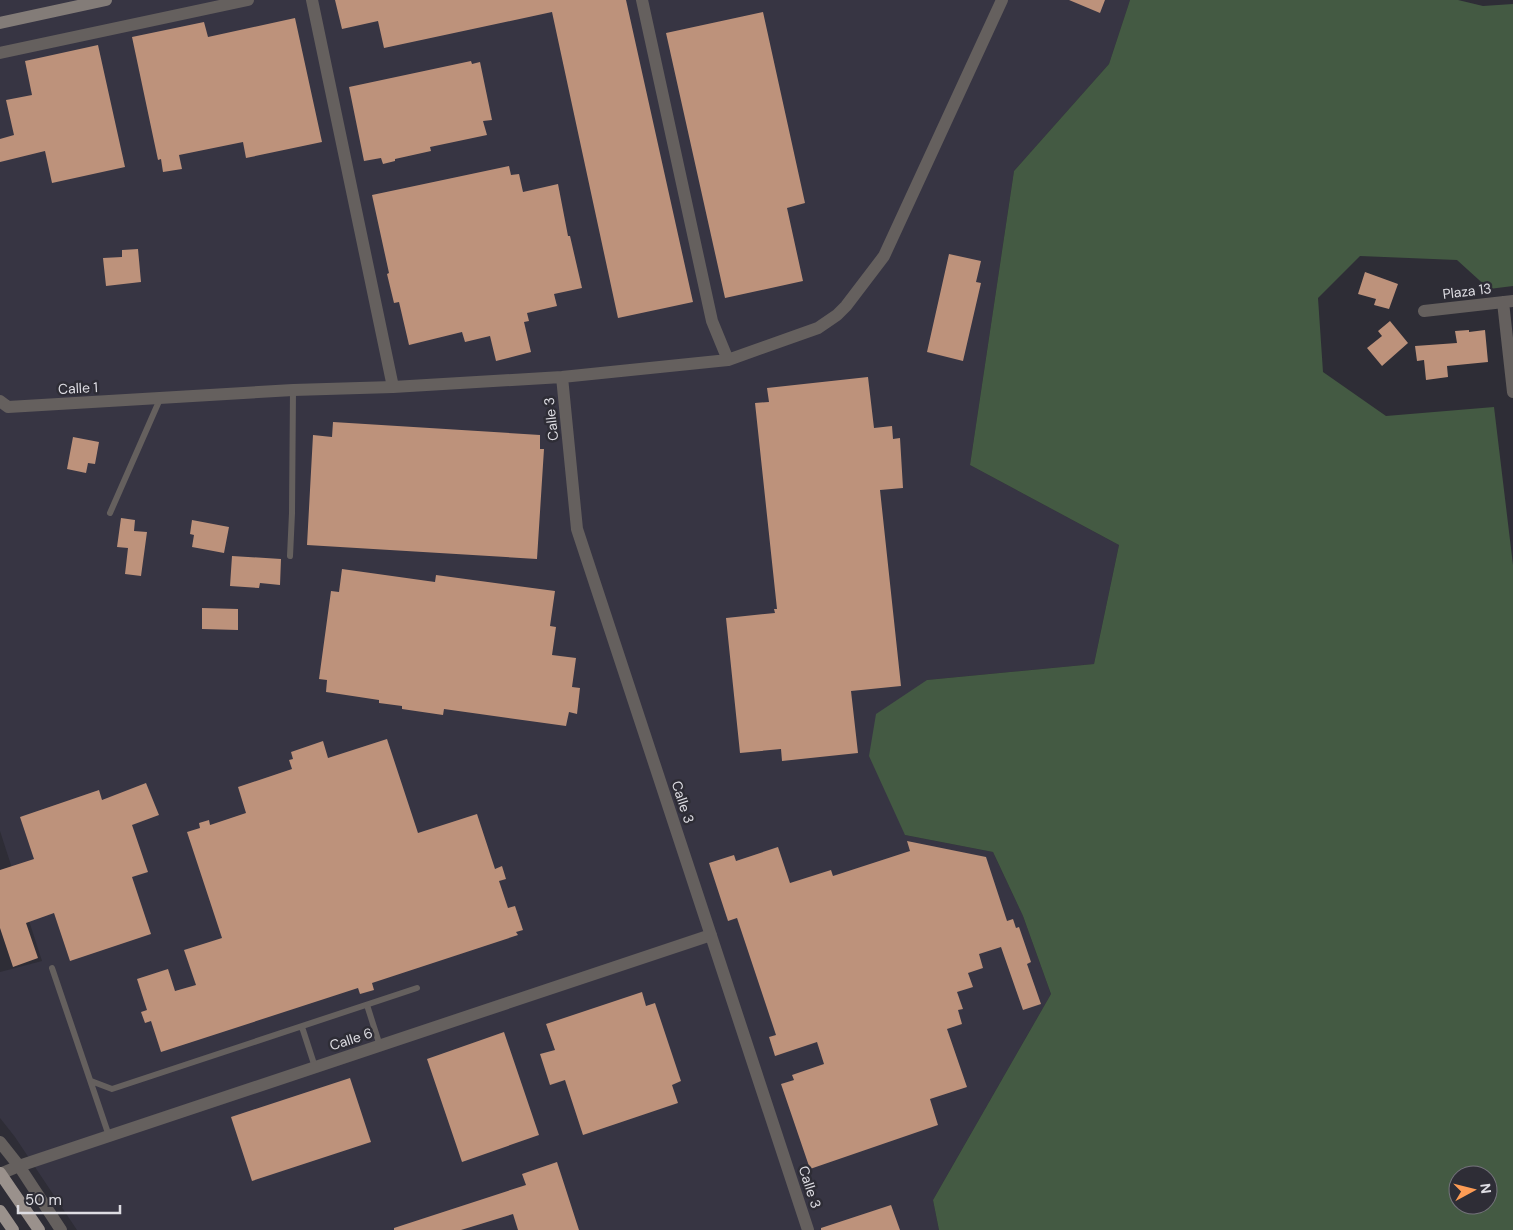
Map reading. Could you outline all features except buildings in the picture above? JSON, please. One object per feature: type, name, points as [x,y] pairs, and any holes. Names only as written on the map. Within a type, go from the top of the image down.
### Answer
[{"type":"main road","points":[[0,1174],[39,1230]]},
{"type":"main road","points":[[0,1211],[13,1230]]},
{"type":"street","points":[[0,23],[106,0]]},
{"type":"street","points":[[0,53],[248,0]]},
{"type":"street","points":[[312,0],[393,387]]},
{"type":"street","points":[[642,0],[712,321],[728,360]]},
{"type":"street","name":"Calle 1","points":[[0,401],[8,407],[292,390],[393,387],[562,377],[728,360],[818,328],[837,315],[846,306],[884,256],[1002,0]]},
{"type":"street","points":[[1508,302],[1513,392]]},
{"type":"street","name":"Plaza 13","points":[[1424,311],[1508,302]]},
{"type":"street","name":"Calle 3","points":[[562,377],[577,529],[808,1230]]},
{"type":"street","name":"Calle 6","points":[[0,1174],[19,1166],[711,935]]},
{"type":"street","points":[[0,1142],[19,1166],[61,1230]]},
{"type":"lane","points":[[290,556],[292,390]]},
{"type":"lane","points":[[110,513],[160,399]]},
{"type":"lane","points":[[52,968],[109,1136]]},
{"type":"lane","points":[[91,1081],[112,1089],[417,988]]},
{"type":"lane","points":[[367,1005],[380,1046]]},
{"type":"lane","points":[[302,1027],[315,1067]]},
{"type":"shaded area","points":[[0,0],[1130,0],[1109,64],[1014,171],[970,465],[1119,545],[1094,664],[927,680],[905,835],[993,852],[1023,916],[1051,994],[933,1200],[939,1230],[77,1230],[15,1137],[0,1118],[0,972],[42,961],[0,831]]},
{"type":"green space","points":[[1130,0],[1458,0],[1483,6],[1513,4],[1513,286],[1489,289],[1457,260],[1360,256],[1318,298],[1323,372],[1386,416],[1494,407],[1513,565],[1513,1230],[939,1230],[933,1200],[1051,994],[1023,916],[993,852],[905,835],[869,756],[876,714],[927,680],[1094,664],[1119,545],[970,465],[1014,171],[1109,64]]}]
